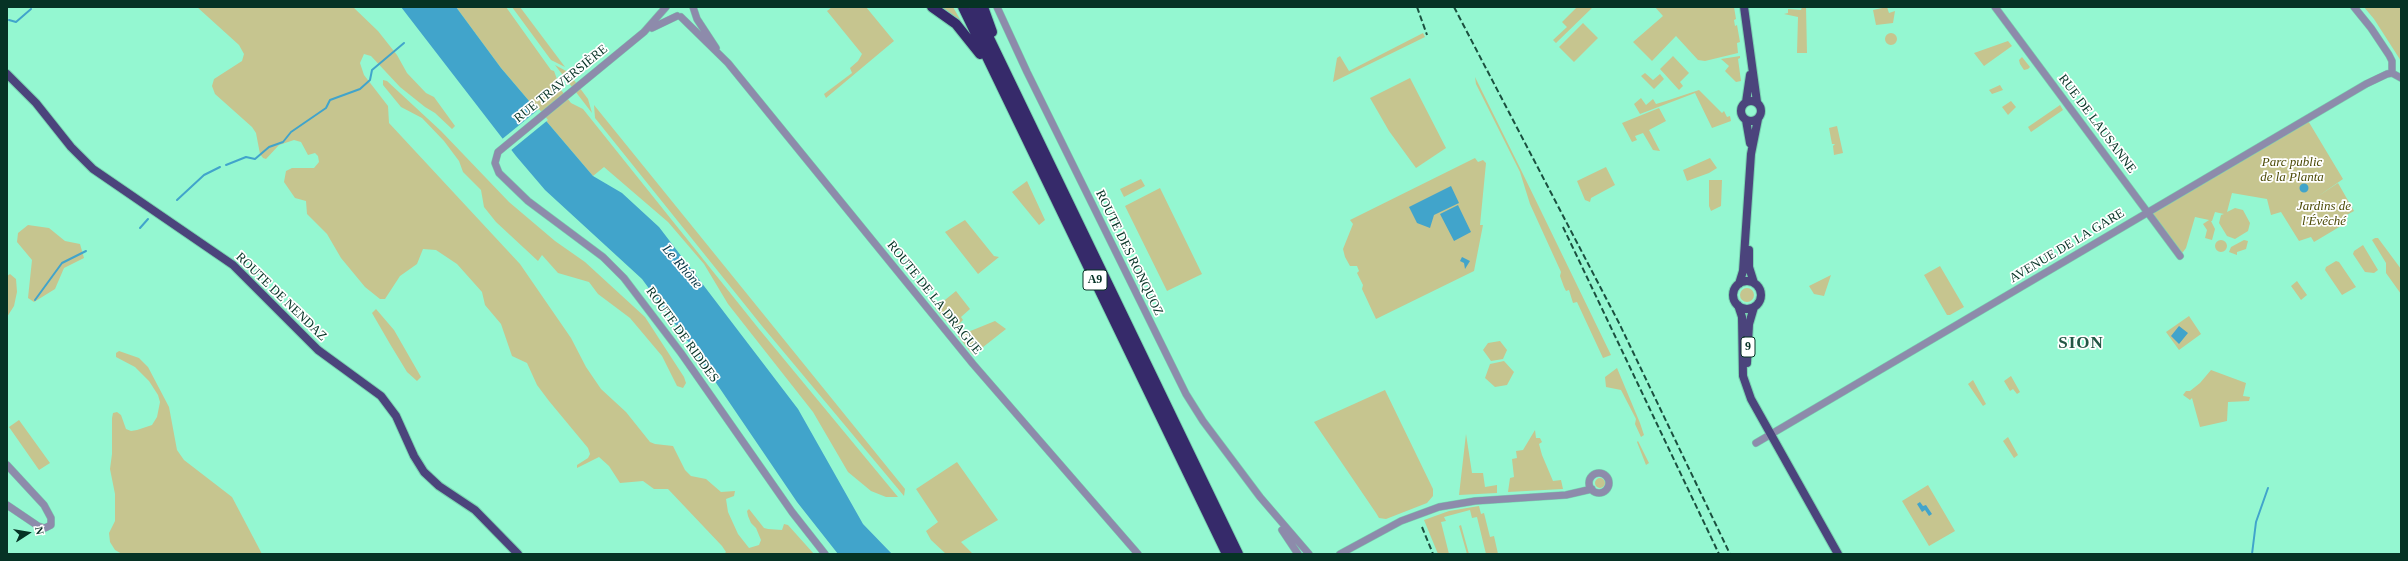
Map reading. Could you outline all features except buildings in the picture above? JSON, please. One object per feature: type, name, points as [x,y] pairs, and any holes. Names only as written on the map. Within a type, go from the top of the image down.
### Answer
[{"type":"highway","points":[[932,7],[950,19],[967,36],[999,81]]},
{"type":"highway","name":"A9","points":[[963,7],[1227,554]]},
{"type":"highway","name":"A9","points":[[974,7],[1238,554]]},
{"type":"highway","points":[[983,7],[1014,90]]},
{"type":"main road","points":[[1744,7],[1751,46],[1756,102],[1762,109],[1758,119],[1751,154],[1743,271],[1739,284],[1733,294],[1738,305],[1747,308],[1754,307],[1759,301],[1760,295],[1749,267],[1748,206]]},
{"type":"main road","points":[[1751,46],[1746,102],[1741,110],[1746,120],[1751,154]]},
{"type":"main road","name":"ROUTE DE NENDAZ","points":[[7,74],[36,103],[93,169],[233,265],[318,350],[381,396],[396,416],[414,456],[424,472],[440,486],[475,510],[518,554]]},
{"type":"main road","points":[[1746,102],[1756,102]]},
{"type":"main road","points":[[1746,120],[1753,121],[1758,119]]},
{"type":"main road","points":[[1739,284],[1746,281],[1754,283]]},
{"type":"main road","name":"9","points":[[1738,305],[1742,317],[1743,376],[1770,435],[1838,554]]},
{"type":"main road","name":"9","points":[[1748,388],[1749,324],[1754,307]]},
{"type":"street","name":"ROUTE DE LA DRAGUE","points":[[668,7],[718,52]]},
{"type":"street","name":"RUE TRAVERSIÈRE","points":[[495,157],[502,148],[644,32],[668,7]]},
{"type":"street","name":"ROUTE DE LA DRAGUE","points":[[693,7],[697,19],[718,52],[973,364],[1138,554]]},
{"type":"street","name":"RUE TRAVERSIÈRE","points":[[644,32],[679,16],[688,14],[693,7]]},
{"type":"street","name":"ROUTE DES RONQUOZ","points":[[997,7],[1027,72],[1186,394],[1203,421],[1260,497],[1298,554]]},
{"type":"street","name":"RUE DE LAUSANNE","points":[[1996,7],[2180,256]]},
{"type":"street","points":[[2354,7],[2371,28],[2389,55],[2392,61],[2392,73],[2401,78]]},
{"type":"street","name":"AVENUE DE LA GARE","points":[[1756,443],[2366,84],[2383,75],[2392,73]]},
{"type":"street","name":"ROUTE DE RIDDES","points":[[495,157],[499,172],[520,193],[604,257],[624,278],[681,353],[792,512],[825,554]]},
{"type":"street","points":[[7,465],[44,505],[51,518],[51,525],[46,528],[38,526],[7,505]]},
{"type":"street","points":[[1340,554],[1401,521],[1439,507],[1485,500],[1566,496],[1592,489]]},
{"type":"street","name":"ROUTE DES RONQUOZ","points":[[1260,497],[1309,554]]},
{"type":"green space","points":[[197,7],[353,7],[378,31],[397,55],[407,73],[426,93],[434,97],[455,126],[452,129],[435,113],[400,87],[371,56],[364,54],[360,63],[364,75],[388,106],[389,123],[520,264],[571,338],[586,367],[601,389],[626,412],[650,442],[673,446],[685,470],[691,476],[706,479],[721,492],[735,491],[734,496],[726,499],[728,512],[738,534],[749,548],[759,545],[761,540],[756,528],[751,523],[748,516],[747,511],[749,509],[764,528],[782,530],[784,524],[788,525],[814,554],[724,554],[726,552],[722,546],[668,489],[654,489],[643,481],[620,483],[609,466],[599,457],[577,468],[577,465],[588,458],[590,454],[588,448],[537,385],[527,363],[512,356],[501,324],[485,305],[482,292],[457,264],[436,250],[423,249],[417,264],[400,276],[385,299],[380,299],[365,287],[341,258],[327,234],[307,214],[306,201],[295,198],[284,182],[286,171],[292,168],[314,168],[319,162],[318,156],[315,153],[308,155],[301,142],[294,140],[279,145],[266,159],[263,158],[260,154],[256,133],[252,127],[215,94],[212,86],[214,79],[242,61],[244,54],[239,45]]},
{"type":"green space","points":[[456,7],[506,7],[551,70],[554,71],[561,90],[571,103],[583,109],[759,329],[898,497],[886,497],[871,491],[848,472],[813,412],[728,304],[704,264],[668,222],[604,167],[593,176],[501,68]]},
{"type":"green space","points":[[512,7],[520,7],[565,67],[551,60]]},
{"type":"green space","points":[[832,7],[866,7],[894,41],[826,98],[824,94],[852,73],[850,68],[858,61],[862,54],[827,11]]},
{"type":"green space","points":[[938,7],[953,7],[965,28]]},
{"type":"green space","points":[[1577,7],[1593,7],[1556,43],[1553,40],[1567,27],[1562,22]]},
{"type":"green space","points":[[1655,7],[1734,7],[1736,19],[1734,20],[1735,26],[1737,25],[1740,42],[1737,43],[1738,53],[1705,61],[1698,60],[1676,36],[1652,61],[1633,42],[1663,16]]},
{"type":"green space","points":[[1802,7],[1806,7],[1807,53],[1797,53],[1798,17],[1784,14],[1788,13],[1788,9],[1801,10]]},
{"type":"green space","points":[[1887,7],[1889,13],[1895,11],[1893,23],[1876,25],[1873,10]]},
{"type":"green space","points":[[2364,7],[2401,7],[2401,61],[2374,19]]},
{"type":"green space","points":[[1583,23],[1598,38],[1574,62],[1559,47]]},
{"type":"green space","points":[[1423,33],[1425,37],[1333,82],[1337,58],[1340,56],[1349,71]]},
{"type":"green space","points":[[1891,33],[1895,35],[1897,39],[1895,43],[1891,45],[1887,43],[1885,39],[1887,35]]},
{"type":"green space","points":[[2008,41],[2012,46],[1984,66],[1974,53]]},
{"type":"green space","points":[[1673,56],[1689,73],[1680,82],[1683,86],[1679,90],[1660,69]]},
{"type":"green space","points":[[1740,56],[1738,59],[1741,81],[1736,82],[1725,71],[1729,66],[1721,59]]},
{"type":"green space","points":[[2022,57],[2030,67],[2028,69],[2024,70],[2020,64],[2019,60]]},
{"type":"green space","points":[[555,65],[568,72],[588,99],[592,113]]},
{"type":"green space","points":[[1645,73],[1653,80],[1660,74],[1664,79],[1654,89],[1641,76]]},
{"type":"green space","points":[[1475,77],[1611,355],[1603,358],[1577,302],[1573,303],[1569,290],[1566,291],[1564,287],[1560,276],[1561,272],[1530,204],[1520,172],[1476,84]]},
{"type":"green space","points":[[1410,78],[1446,148],[1416,168],[1389,131],[1370,98]]},
{"type":"green space","points":[[383,80],[387,81],[441,131],[509,202],[555,241],[585,262],[645,317],[684,377],[686,383],[683,388],[677,386],[662,356],[630,318],[598,294],[589,282],[558,273],[542,255],[538,261],[496,222],[484,207],[481,190],[463,172],[459,161],[444,141],[422,118],[401,107],[383,85]]},
{"type":"green space","points":[[2000,85],[2003,90],[1992,94],[1989,90]]},
{"type":"green space","points":[[1699,90],[1722,113],[1724,111],[1727,117],[1730,116],[1731,121],[1712,128],[1695,93],[1640,114],[1634,104],[1641,98],[1646,105],[1653,99],[1656,104]]},
{"type":"green space","points":[[2011,101],[2016,107],[2008,115],[2002,107]]},
{"type":"green space","points":[[594,105],[905,489],[904,496],[762,326],[595,118]]},
{"type":"green space","points":[[2060,105],[2063,110],[2031,132],[2028,127]]},
{"type":"green space","points":[[1659,108],[1666,121],[1649,130],[1660,151],[1653,150],[1643,133],[1635,136],[1637,140],[1632,142],[1622,123]]},
{"type":"green space","name":"Parc public de la Planta","points":[[2307,119],[2343,179],[2317,197],[2338,183],[2354,211],[2343,217],[2346,223],[2314,242],[2311,237],[2299,241],[2281,212],[2271,215],[2267,199],[2232,193],[2227,212],[2235,208],[2243,210],[2250,223],[2248,231],[2235,239],[2227,236],[2219,223],[2221,215],[2224,214],[2215,212],[2211,221],[2215,229],[2212,240],[2205,238],[2207,230],[2203,224],[2209,220],[2195,217],[2186,248],[2180,256],[2148,211]]},
{"type":"green space","points":[[1837,126],[1843,153],[1834,155],[1833,146],[1835,144],[1832,144],[1829,128]]},
{"type":"green space","points":[[1475,158],[1478,162],[1483,160],[1486,163],[1480,225],[1483,225],[1474,271],[1376,319],[1362,289],[1363,285],[1357,273],[1359,271],[1357,266],[1350,266],[1345,257],[1343,249],[1353,224],[1350,220]]},
{"type":"green space","points":[[1710,158],[1717,168],[1709,173],[1687,181],[1683,170]]},
{"type":"green space","points":[[1606,167],[1615,185],[1591,198],[1590,202],[1585,200],[1577,181]]},
{"type":"green space","points":[[1141,179],[1145,186],[1124,197],[1120,189]]},
{"type":"green space","points":[[1709,180],[1722,180],[1721,206],[1711,211],[1709,206]]},
{"type":"green space","points":[[1027,181],[1045,220],[1039,225],[1012,192]]},
{"type":"green space","points":[[1160,188],[1202,274],[1167,291],[1125,206]]},
{"type":"green space","points":[[965,220],[994,256],[999,257],[978,274],[945,232]]},
{"type":"green space","points":[[28,225],[49,228],[65,241],[80,244],[84,258],[64,268],[55,289],[34,302],[28,298],[32,260],[17,242],[18,233]]},
{"type":"green space","points":[[2378,238],[2401,269],[2401,294],[2386,273],[2386,263],[2372,240]]},
{"type":"green space","points":[[2221,240],[2225,242],[2227,246],[2225,250],[2221,252],[2217,250],[2215,246],[2217,242]]},
{"type":"green space","points":[[2244,240],[2248,241],[2246,249],[2237,252],[2237,255],[2229,252],[2231,247]]},
{"type":"green space","points":[[2363,245],[2378,270],[2374,273],[2365,272],[2353,254],[2354,251]]},
{"type":"green space","points":[[2336,261],[2339,262],[2356,287],[2342,295],[2325,270],[2326,267]]},
{"type":"green space","points":[[1940,266],[1964,307],[1950,315],[1947,315],[1924,275]]},
{"type":"green space","points":[[10,274],[16,279],[17,292],[14,306],[7,317],[7,276]]},
{"type":"green space","points":[[1831,275],[1824,296],[1814,294],[1809,286]]},
{"type":"green space","points":[[2297,281],[2307,295],[2301,300],[2291,286]]},
{"type":"green space","points":[[1747,288],[1752,290],[1754,295],[1752,300],[1747,302],[1742,300],[1740,295],[1742,290]]},
{"type":"green space","points":[[956,291],[970,309],[961,317],[963,320],[957,326],[951,327],[935,308]]},
{"type":"green space","points":[[376,309],[394,330],[421,377],[417,381],[407,372],[372,313]]},
{"type":"green space","points":[[2189,316],[2201,334],[2179,350],[2166,332]]},
{"type":"green space","points":[[995,321],[1006,329],[973,355],[958,336],[962,331],[968,332]]},
{"type":"green space","points":[[1500,341],[1507,350],[1503,359],[1491,361],[1483,350],[1488,343]]},
{"type":"green space","points":[[119,351],[139,358],[148,367],[169,407],[177,450],[184,460],[232,497],[262,554],[122,554],[115,550],[110,542],[109,533],[115,521],[115,494],[110,469],[113,413],[117,412],[121,415],[126,429],[131,431],[137,430],[152,425],[157,417],[160,402],[158,395],[149,381],[135,367],[116,357],[116,353]]},
{"type":"green space","points":[[1504,361],[1514,372],[1507,385],[1495,387],[1485,378],[1490,364]]},
{"type":"green space","points":[[1617,368],[1640,423],[1644,435],[1641,437],[1635,424],[1636,419],[1621,390],[1606,387],[1605,377]]},
{"type":"green space","points":[[2211,370],[2246,383],[2243,396],[2250,397],[2249,401],[2228,402],[2227,421],[2200,427],[2192,398],[2190,400],[2183,395],[2186,391],[2190,391],[2200,383]]},
{"type":"green space","points":[[2011,376],[2020,392],[2017,394],[2013,389],[2010,391],[2004,381]]},
{"type":"green space","points":[[1973,380],[1986,404],[1983,406],[1968,384]]},
{"type":"green space","points":[[1385,390],[1433,489],[1433,496],[1427,503],[1386,519],[1379,518],[1314,422]]},
{"type":"green space","points":[[19,420],[50,463],[39,470],[9,427]]},
{"type":"green space","points":[[1535,430],[1536,438],[1540,438],[1542,442],[1539,444],[1542,455],[1553,481],[1561,480],[1563,489],[1508,492],[1510,478],[1514,477],[1512,459],[1517,458],[1516,451],[1523,450]]},
{"type":"green space","points":[[1466,434],[1472,473],[1483,473],[1485,487],[1497,485],[1497,493],[1459,495]]},
{"type":"green space","points":[[2008,437],[2018,455],[2014,458],[2003,441]]},
{"type":"green space","points":[[1638,441],[1649,463],[1646,465],[1637,442]]},
{"type":"green space","points":[[957,462],[998,520],[961,542],[973,554],[946,554],[931,540],[926,531],[938,522],[916,489]]},
{"type":"green space","points":[[1598,478],[1602,478],[1604,479],[1604,487],[1598,488],[1595,485],[1595,481]]},
{"type":"green space","points":[[1928,485],[1955,531],[1929,546],[1902,501]]},
{"type":"green space","points":[[1479,506],[1481,514],[1484,513],[1490,537],[1494,536],[1498,554],[1486,554],[1477,517],[1472,518],[1470,510],[1444,517],[1446,521],[1441,522],[1449,554],[1438,554],[1424,520],[1449,511]]},
{"type":"green space","points":[[1461,525],[1469,554],[1467,554],[1459,526]]},
{"type":"water","name":"Le Rhône","points":[[401,7],[456,7],[501,68],[593,176],[622,193],[659,227],[798,409],[863,524],[892,554],[838,554],[797,502],[689,343],[642,279],[545,190],[516,156]]},
{"type":"water","points":[[2304,183],[2309,188],[2304,193],[2299,188]]},
{"type":"water","points":[[1451,186],[1459,203],[1434,215],[1430,228],[1417,223],[1409,207]]},
{"type":"water","points":[[1458,205],[1471,232],[1454,241],[1440,214]]},
{"type":"water","points":[[1462,257],[1470,261],[1465,269],[1464,263],[1460,261]]},
{"type":"water","points":[[2179,326],[2188,333],[2179,344],[2171,336]]},
{"type":"water","points":[[1920,502],[1923,506],[1926,505],[1932,514],[1929,516],[1925,510],[1922,512],[1917,504]]},
{"type":"pier","points":[[539,109],[548,120],[510,151],[501,140]]},
{"type":"waterway","points":[[9,20],[16,22],[31,9]]},
{"type":"waterway","points":[[226,165],[246,157],[255,159],[269,147],[283,142],[291,132],[326,108],[330,100],[360,89],[370,80],[372,70],[404,43]]},
{"type":"waterway","points":[[177,200],[204,175],[220,167]]},
{"type":"waterway","points":[[140,228],[148,219]]},
{"type":"waterway","points":[[35,300],[62,263],[86,251]]},
{"type":"waterway","points":[[2252,554],[2256,522],[2268,488]]},
{"type":"railway","points":[[1417,7],[1427,35]]},
{"type":"railway","points":[[1454,7],[1619,323],[1730,554]]},
{"type":"railway","points":[[1563,227],[1719,554]]},
{"type":"railway","points":[[1422,527],[1433,554]]},
{"type":"district","name":"SION","points":[[2081,344]]},
{"type":"park label","name":"Jardins de l'Évêché","points":[[2324,214]]}]
